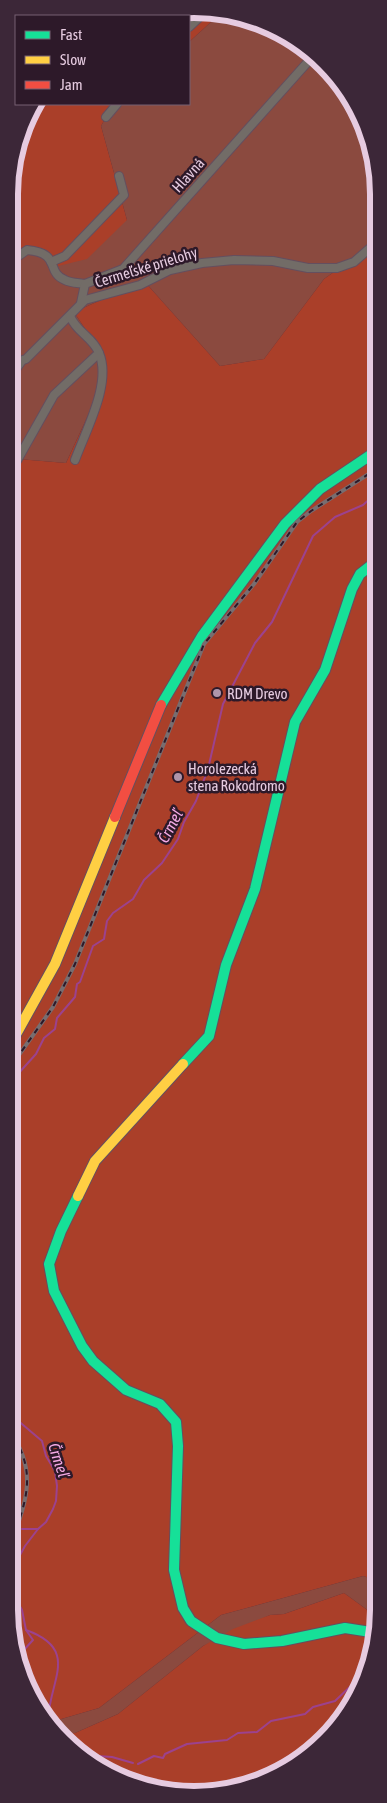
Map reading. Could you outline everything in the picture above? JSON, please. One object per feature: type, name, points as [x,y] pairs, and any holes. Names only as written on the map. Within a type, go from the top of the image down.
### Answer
[{"type":"street","name":"Hlavná","points":[[85,284],[123,269],[310,61]]},
{"type":"street","points":[[106,117],[116,105]]},
{"type":"street","points":[[51,262],[66,256],[124,195],[119,176]]},
{"type":"street","name":"Čermeľské prielohy","points":[[18,366],[88,298],[140,285],[170,270],[208,262],[273,261],[308,268],[336,268],[354,262],[369,248]]},
{"type":"street","points":[[18,256],[27,250],[42,251],[58,275],[64,280],[85,284],[81,303]]},
{"type":"street","points":[[70,316],[74,327],[96,345],[104,365],[101,388],[76,460]]},
{"type":"street","points":[[18,459],[54,395],[99,353]]},
{"type":"street","points":[[18,1032],[33,1008],[63,948],[155,721],[190,651],[273,538],[293,515],[325,486],[369,456]]},
{"type":"street","points":[[368,1632],[346,1628],[282,1641],[244,1644],[224,1641],[196,1627],[186,1615],[178,1594],[174,1570],[178,1446],[176,1422],[171,1414],[160,1404],[126,1390],[93,1361],[82,1346],[54,1291],[49,1264],[61,1231],[95,1161],[209,1036],[226,965],[255,889],[295,722],[325,670],[352,589],[360,574],[369,567]]},
{"type":"shaded area","points":[[190,18],[214,19],[190,41]]},
{"type":"shaded area","points":[[214,19],[239,23],[282,41],[310,61],[326,77],[346,106],[364,148],[369,182],[369,247],[324,279],[264,359],[220,366],[144,281],[74,312],[103,356],[96,398],[66,463],[18,459],[18,258],[28,249],[127,220],[101,126],[112,105],[190,105],[190,41]]},
{"type":"shaded area","points":[[41,105],[112,105],[101,126],[127,220],[87,259],[54,267],[28,249],[18,258],[18,182],[23,148]]},
{"type":"shaded area","points":[[369,247],[370,1578],[363,1576],[221,1615],[99,1708],[57,1720],[41,1698],[31,1677],[23,1655],[18,1621],[18,459],[66,463],[96,398],[103,356],[74,312],[144,281],[220,366],[264,359],[324,279]]},
{"type":"shaded area","points":[[363,1576],[370,1578],[370,1612],[344,1593],[284,1614],[270,1615],[203,1646],[118,1714],[75,1733],[69,1734],[57,1720],[99,1708],[221,1615]]},
{"type":"shaded area","points":[[344,1593],[370,1612],[364,1655],[346,1698],[326,1726],[310,1742],[282,1762],[239,1780],[194,1786],[171,1784],[148,1780],[105,1762],[69,1734],[75,1733],[118,1714],[203,1646],[233,1629],[270,1615],[284,1614]]},
{"type":"waterway","name":"Črmeľ","points":[[18,1074],[36,1054],[44,1038],[55,1029],[57,1018],[75,997],[77,984],[80,982],[93,946],[104,939],[107,921],[113,913],[133,899],[144,880],[162,863],[178,839],[184,822],[196,801],[208,769],[223,704],[255,643],[272,622],[313,536],[335,517],[363,505],[369,499]]},
{"type":"waterway","name":"Črmeľ","points":[[18,1421],[42,1441],[46,1456],[55,1471],[57,1486],[56,1501],[53,1509],[46,1522],[25,1546],[18,1559]]},
{"type":"waterway","points":[[22,1529],[38,1529]]},
{"type":"waterway","name":"Črmeľ","points":[[18,1603],[22,1610],[26,1630],[33,1640],[22,1652]]},
{"type":"waterway","points":[[26,1630],[42,1638],[52,1646],[57,1656],[58,1666],[49,1710]]},
{"type":"waterway","points":[[138,1764],[154,1756],[163,1758],[165,1754],[187,1744],[227,1740],[238,1733],[257,1732],[271,1721],[305,1714],[313,1707],[335,1701],[352,1685]]},
{"type":"waterway","points":[[96,1756],[112,1757],[133,1763]]},
{"type":"railway","points":[[18,1056],[53,1007],[75,964],[204,644],[254,584],[297,522],[369,474]]},
{"type":"railway","points":[[18,1444],[24,1460],[27,1489],[18,1523]]},
{"type":"traffic: fast","points":[[161,705],[202,636],[285,524],[320,489],[369,456]]},
{"type":"traffic: fast","points":[[183,1064],[209,1036],[226,965],[255,889],[295,722],[325,670],[352,589],[360,574],[369,567]]},
{"type":"traffic: fast","points":[[78,1196],[61,1231],[49,1264],[54,1291],[82,1346],[93,1361],[126,1390],[160,1404],[176,1422],[178,1446],[174,1570],[183,1608],[191,1621],[217,1638],[244,1644],[282,1641],[345,1628],[368,1632]]},
{"type":"traffic: slow","points":[[18,1031],[55,964],[115,817]]},
{"type":"traffic: slow","points":[[78,1196],[95,1161],[183,1064]]},
{"type":"traffic: jam","points":[[115,817],[161,705]]},
{"type":"place","name":"RDM Drevo","points":[[217,693]]},
{"type":"place","name":"Horolezecká stena Rokodromo","points":[[178,777]]}]
